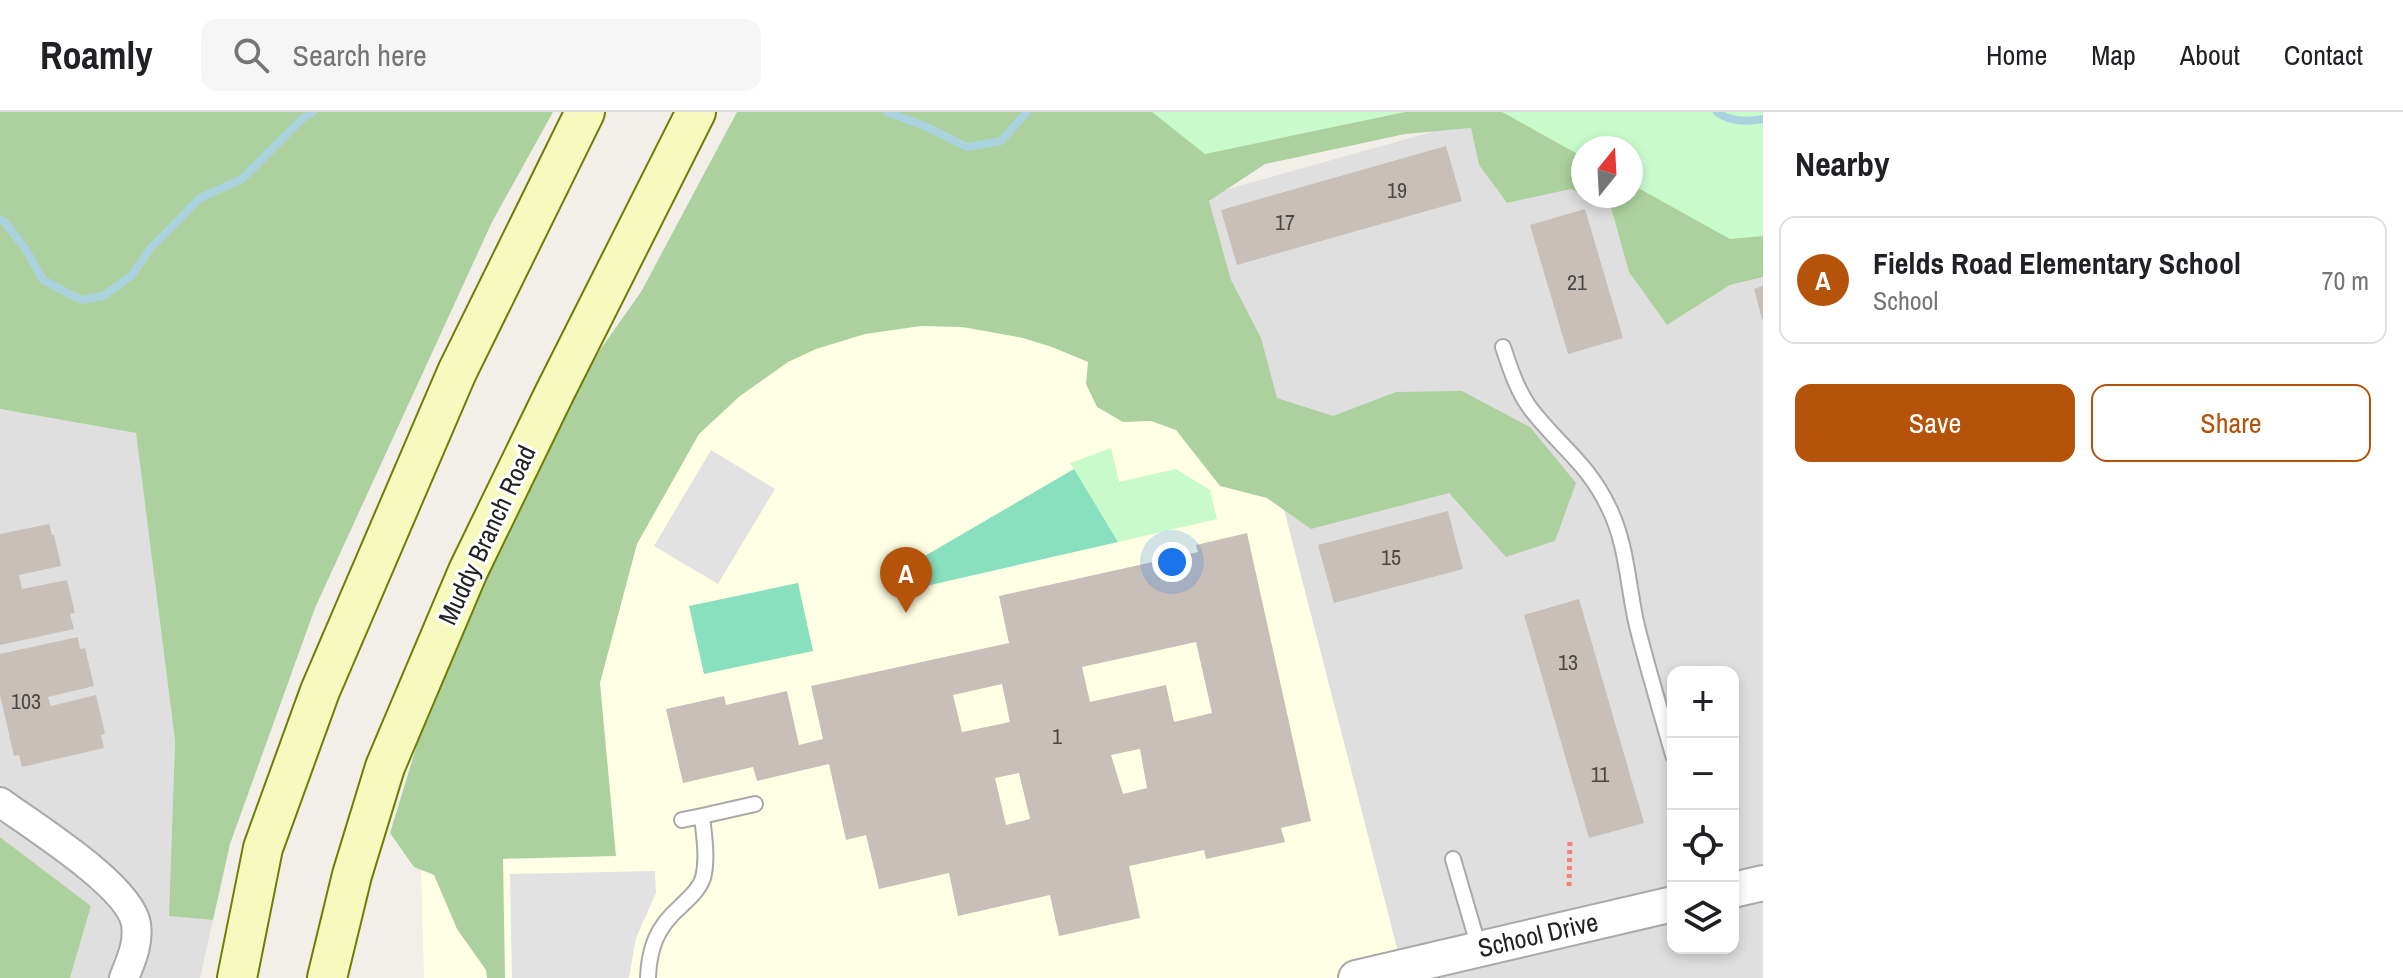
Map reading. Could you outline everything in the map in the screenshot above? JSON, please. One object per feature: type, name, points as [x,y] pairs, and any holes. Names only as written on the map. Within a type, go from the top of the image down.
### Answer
[{"type":"main road","points":[[237,978],[263,848],[320,691],[457,372],[585,112]]},
{"type":"main road","name":"Muddy Branch Road","points":[[327,978],[352,875],[385,767],[462,585],[696,112]]},
{"type":"street","points":[[0,802],[108,882],[127,903],[136,921],[137,943],[124,978]]},
{"type":"street","points":[[1739,889],[1763,883]]},
{"type":"street","name":"School Drive","points":[[1356,978],[1667,905]]},
{"type":"lane","points":[[1503,347],[1520,392],[1531,409],[1591,476],[1612,513],[1622,547],[1637,626],[1668,738]]},
{"type":"lane","points":[[682,820],[755,804]]},
{"type":"lane","points":[[648,978],[652,942],[672,915],[695,892],[702,879],[705,838],[702,816]]},
{"type":"lane","points":[[1453,859],[1479,948]]},
{"type":"path","points":[[1569,886],[1570,842]]},
{"type":"shaded area","points":[[1471,128],[1479,165],[1507,203],[1571,189],[1571,208],[1611,208],[1629,272],[1667,325],[1730,285],[1763,277],[1763,879],[1739,885],[1739,666],[1667,666],[1667,901],[1401,964],[1203,196],[1435,131]]},
{"type":"shaded area","points":[[1203,196],[1401,964],[1340,978],[424,978],[420,829],[628,330]]},
{"type":"shaded area","points":[[0,409],[136,433],[175,741],[169,915],[213,920],[200,978],[70,978],[91,906],[0,837]]},
{"type":"shaded area","points":[[711,450],[775,489],[718,584],[654,546]]},
{"type":"shaded area","points":[[655,871],[656,893],[636,938],[629,978],[512,978],[510,874]]},
{"type":"shaded area","points":[[1763,888],[1763,978],[1389,978],[1667,911],[1667,954],[1739,954],[1739,894]]},
{"type":"green space","points":[[0,112],[553,112],[492,222],[315,608],[230,844],[213,920],[169,916],[175,741],[136,433],[0,409]]},
{"type":"green space","points":[[737,112],[1763,112],[1763,277],[1730,285],[1667,325],[1629,272],[1611,208],[1643,208],[1643,136],[1571,136],[1571,189],[1507,203],[1479,165],[1471,128],[1405,134],[1265,164],[1209,201],[1231,280],[1261,338],[1277,398],[1333,416],[1396,392],[1462,391],[1530,427],[1576,483],[1555,541],[1506,557],[1449,493],[1311,529],[1267,498],[1220,486],[1176,430],[1151,421],[1123,422],[1097,407],[1086,384],[1088,362],[1023,338],[962,327],[921,326],[865,334],[816,349],[788,362],[740,396],[699,434],[637,544],[600,683],[616,856],[503,859],[505,978],[487,978],[486,970],[457,929],[434,875],[414,867],[390,833],[420,735],[458,638],[547,441],[600,350],[641,292]]},
{"type":"green space","points":[[1152,112],[1405,112],[1205,154]]},
{"type":"green space","points":[[1502,112],[1763,112],[1763,236],[1730,239],[1643,191],[1643,136],[1571,136],[1571,150]]},
{"type":"green space","points":[[1111,448],[1119,482],[1176,469],[1210,490],[1217,519],[1118,542],[1070,463]]},
{"type":"green space","points":[[1074,469],[1118,542],[891,594],[887,578]]},
{"type":"green space","points":[[798,583],[813,651],[704,674],[689,606]]},
{"type":"green space","points":[[0,837],[91,906],[70,978],[0,978]]},
{"type":"building","points":[[1446,146],[1462,201],[1237,265],[1221,210]]},
{"type":"building","points":[[1585,209],[1623,338],[1568,354],[1530,225]]},
{"type":"building","points":[[1763,286],[1763,319],[1762,319],[1754,289]]},
{"type":"building","points":[[1448,511],[1463,569],[1334,603],[1318,545]]},
{"type":"building","points":[[49,524],[61,566],[19,575],[22,589],[67,580],[75,613],[70,614],[74,629],[0,645],[0,534]]},
{"type":"building","points":[[1247,533],[1311,821],[1281,828],[1285,842],[1206,859],[1204,850],[1129,866],[1140,918],[1059,936],[1050,895],[958,916],[949,873],[879,889],[866,835],[846,840],[829,764],[757,781],[753,767],[683,783],[666,709],[724,696],[726,705],[787,691],[799,745],[823,739],[811,686],[1009,643],[999,596],[1198,552],[1196,545]],"holes":[[[1196,642],[1212,713],[1174,722],[1166,685],[1090,702],[1082,667]],[[1002,684],[1010,722],[962,732],[953,695]],[[1140,749],[1147,788],[1123,794],[1111,755]],[[1019,773],[1030,819],[1006,825],[995,778]]]},
{"type":"building","points":[[1579,599],[1644,823],[1589,838],[1524,615]]},
{"type":"building","points":[[78,637],[80,649],[85,648],[94,686],[48,697],[51,706],[96,695],[105,734],[101,735],[104,748],[22,767],[19,755],[14,756],[0,695],[0,654]]},
{"type":"waterway","points":[[0,219],[26,250],[43,280],[81,300],[103,296],[131,276],[150,249],[200,198],[242,179],[303,118],[313,112]]},
{"type":"waterway","points":[[887,112],[925,126],[967,147],[1001,141],[1027,112]]},
{"type":"waterway","points":[[1717,112],[1739,120],[1763,119]]},
{"type":"place","name":"Fields Road Elementary School","points":[[906,613]]}]
